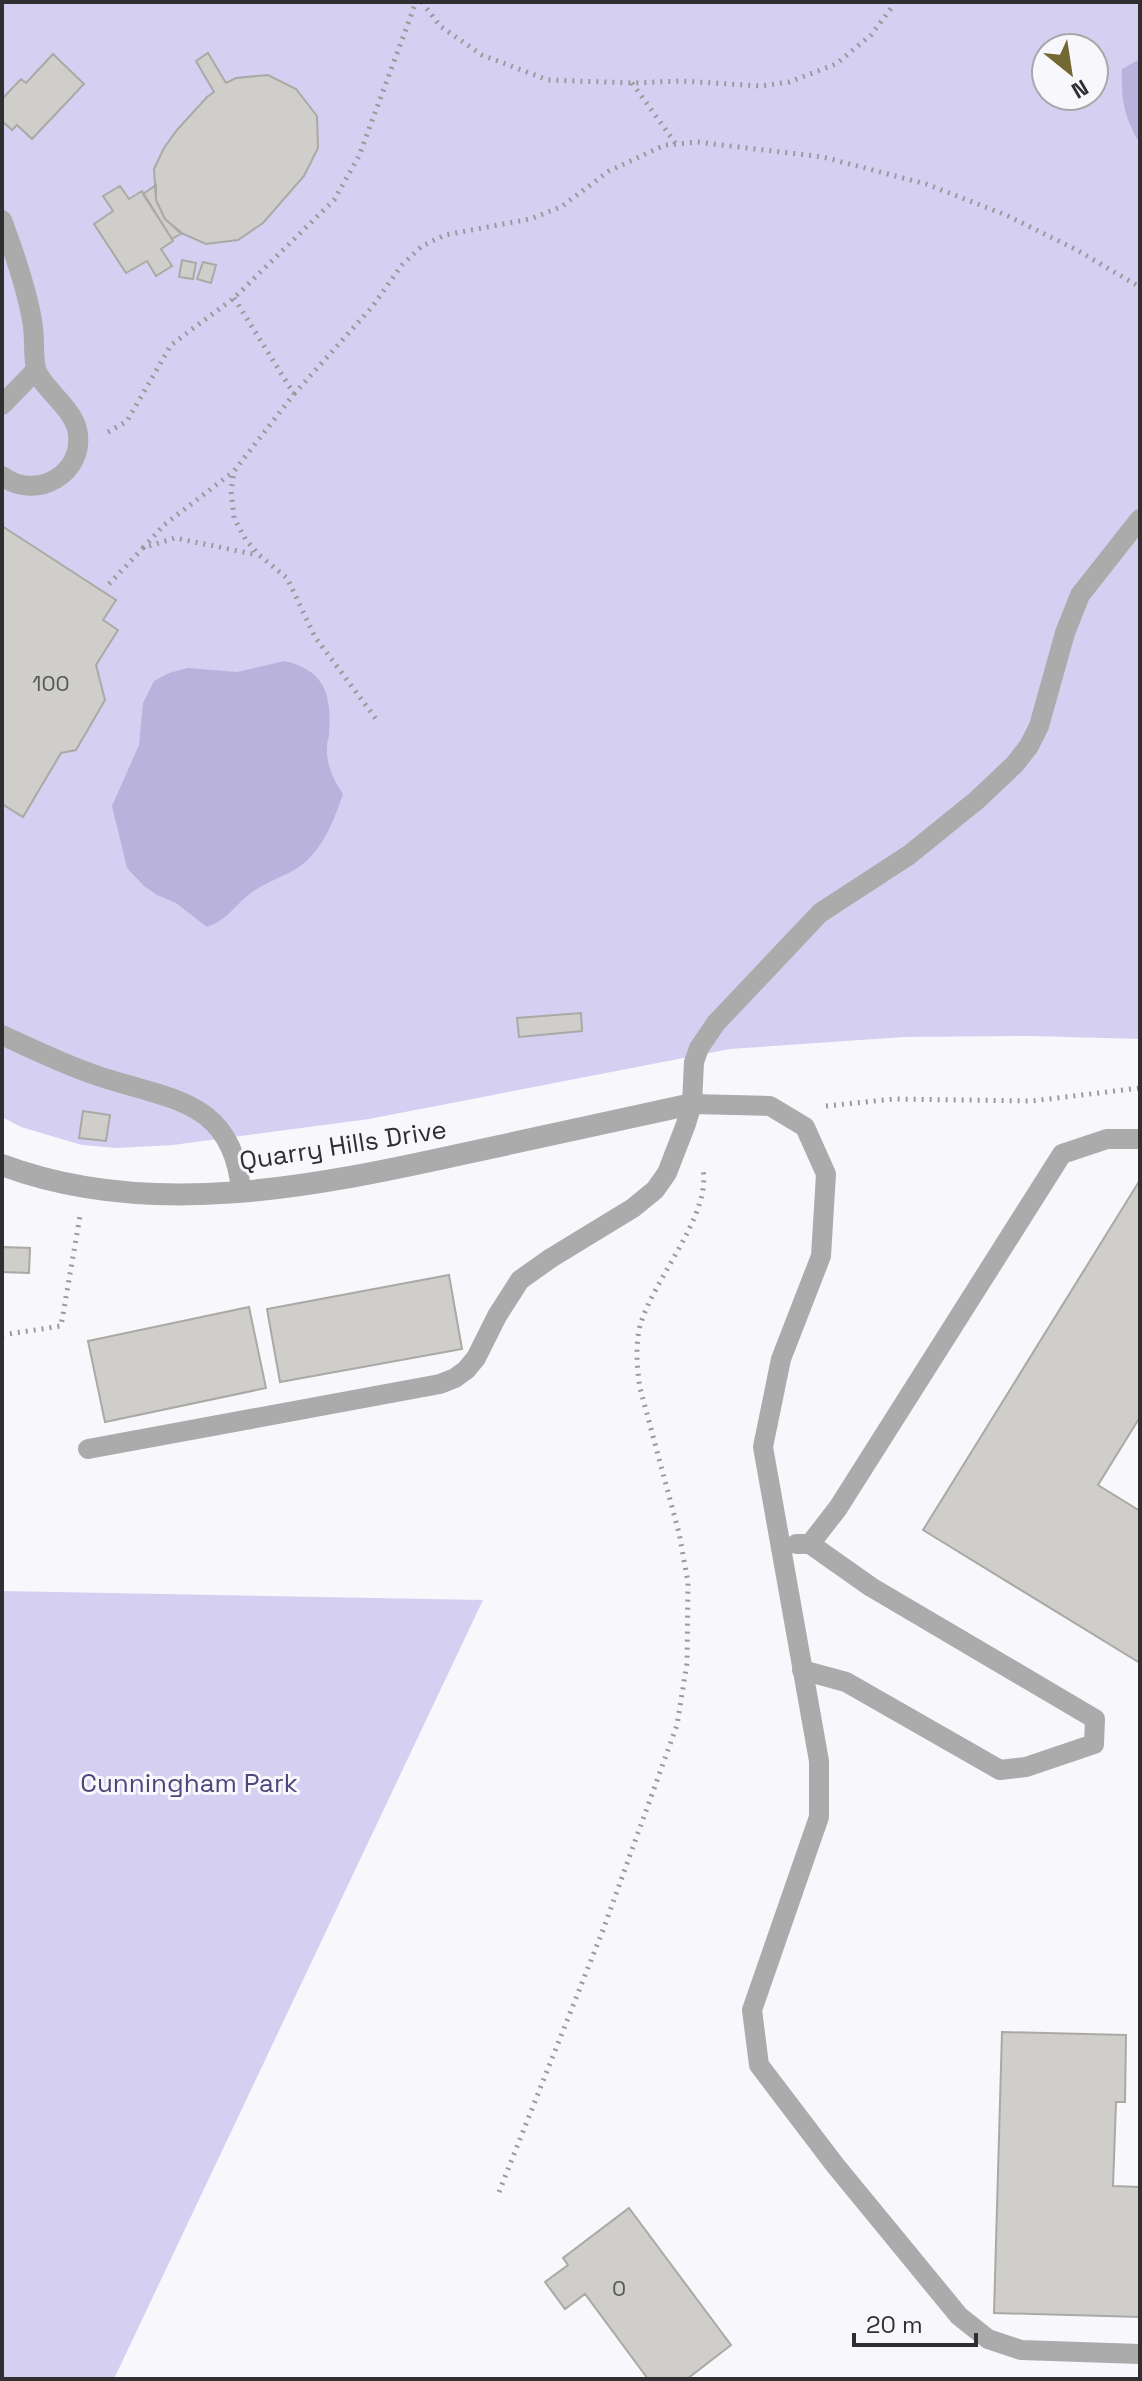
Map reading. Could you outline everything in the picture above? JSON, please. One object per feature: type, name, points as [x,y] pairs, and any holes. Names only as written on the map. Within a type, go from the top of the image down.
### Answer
[{"type":"street","name":"Quarry Hills Drive","points":[[2,1165],[38,1178],[85,1188],[147,1193],[241,1191],[383,1171],[689,1114]]},
{"type":"lane","points":[[2,220],[6,246],[32,319],[36,370],[70,415],[78,431],[73,461],[57,480],[28,487],[2,476]]},
{"type":"lane","points":[[2,405],[36,370]]},
{"type":"lane","points":[[88,1449],[440,1384],[466,1370],[476,1358],[520,1280],[633,1208],[655,1190],[667,1173],[689,1114],[694,1062],[706,1035],[803,929],[837,901],[909,855],[977,800],[1015,764],[1039,726],[1065,633],[1080,595],[1140,519]]},
{"type":"lane","points":[[2,1035],[86,1072],[194,1108],[218,1126],[228,1139],[235,1156],[241,1191]]},
{"type":"lane","points":[[689,1114],[770,1106],[805,1127],[826,1174],[821,1256],[781,1359],[763,1447],[819,1761],[819,1817],[752,2010],[759,2065],[835,2165],[959,2316],[988,2339],[1021,2350],[1140,2354]]},
{"type":"lane","points":[[810,1544],[838,1508],[1062,1154],[1107,1139],[1140,1139]]},
{"type":"lane","points":[[780,1545],[810,1544],[871,1587],[1095,1719],[1094,1744],[1026,1767],[1000,1770],[846,1682],[802,1670]]},
{"type":"path","points":[[78,439],[107,433],[127,421],[171,345],[234,298],[334,200],[359,156],[419,2],[440,26],[482,55],[548,80],[681,81],[761,86],[789,82],[836,64],[871,35],[893,2]]},
{"type":"path","points":[[632,83],[676,144]]},
{"type":"path","points":[[109,584],[164,525],[234,471],[294,394],[372,307],[402,265],[422,246],[445,235],[530,219],[561,207],[609,171],[665,145],[697,142],[823,157],[926,184],[1006,215],[1075,249],[1140,287]]},
{"type":"path","points":[[234,298],[294,394]]},
{"type":"path","points":[[234,471],[231,491],[234,518],[246,540],[287,578],[315,637],[379,723]]},
{"type":"path","points":[[143,548],[175,538],[259,555]]},
{"type":"path","points":[[805,1127],[826,1107],[839,1105],[894,1099],[1032,1101],[1140,1088]]},
{"type":"path","points":[[499,2192],[603,1930],[677,1725],[683,1694],[689,1634],[688,1582],[679,1533],[640,1388],[637,1345],[644,1315],[703,1194],[701,1158],[689,1114]]},
{"type":"path","points":[[2,1335],[61,1326],[85,1188]]},
{"type":"green space","points":[[2,2],[1140,2],[1140,1039],[904,1037],[730,1049],[369,1119],[173,1145],[116,1148],[82,1145],[21,1127],[2,1117]]},
{"type":"green space","name":"Cunningham Park","points":[[2,1591],[483,1600],[114,2379],[2,2379]]},
{"type":"shaded area","points":[[1140,59],[1140,144],[1127,117],[1122,69]]},
{"type":"shaded area","points":[[285,661],[309,671],[323,686],[330,720],[328,759],[333,777],[343,794],[327,834],[307,860],[255,890],[221,920],[207,927],[176,903],[144,886],[127,868],[112,806],[139,745],[143,703],[154,681],[188,668],[237,672]]},
{"type":"building","points":[[208,53],[226,83],[236,78],[268,75],[296,89],[317,116],[318,148],[304,176],[263,223],[238,240],[206,244],[179,232],[165,219],[156,200],[154,169],[177,130],[214,92],[196,61]]},
{"type":"building","points":[[53,54],[84,84],[32,139],[17,125],[12,130],[2,121],[2,99],[21,79],[26,83]]},
{"type":"building","points":[[156,185],[156,200],[165,219],[182,233],[172,239],[143,194]]},
{"type":"building","points":[[120,186],[129,199],[142,191],[173,241],[161,249],[172,266],[156,276],[147,261],[126,273],[94,224],[113,211],[103,196]]},
{"type":"building","points":[[182,260],[196,263],[193,279],[179,277]]},
{"type":"building","points":[[203,262],[216,265],[211,283],[197,279]]},
{"type":"building","points":[[2,526],[116,600],[103,620],[118,630],[96,665],[105,700],[76,750],[61,753],[23,817],[2,804]]},
{"type":"building","points":[[581,1013],[582,1031],[519,1037],[517,1018]]},
{"type":"building","points":[[83,1111],[110,1115],[106,1141],[79,1138]]},
{"type":"building","points":[[1140,1180],[1140,1417],[1098,1485],[1140,1511],[1140,1663],[923,1530]]},
{"type":"building","points":[[2,1247],[30,1248],[29,1273],[2,1272]]},
{"type":"building","points":[[449,1275],[462,1349],[280,1382],[267,1309]]},
{"type":"building","points":[[249,1307],[266,1388],[105,1422],[88,1341]]},
{"type":"building","points":[[1002,2032],[1126,2035],[1125,2102],[1116,2102],[1113,2186],[1140,2187],[1140,2317],[994,2313]]},
{"type":"building","points":[[629,2208],[731,2345],[687,2379],[648,2379],[585,2294],[565,2309],[545,2282],[568,2265],[563,2258]]}]
